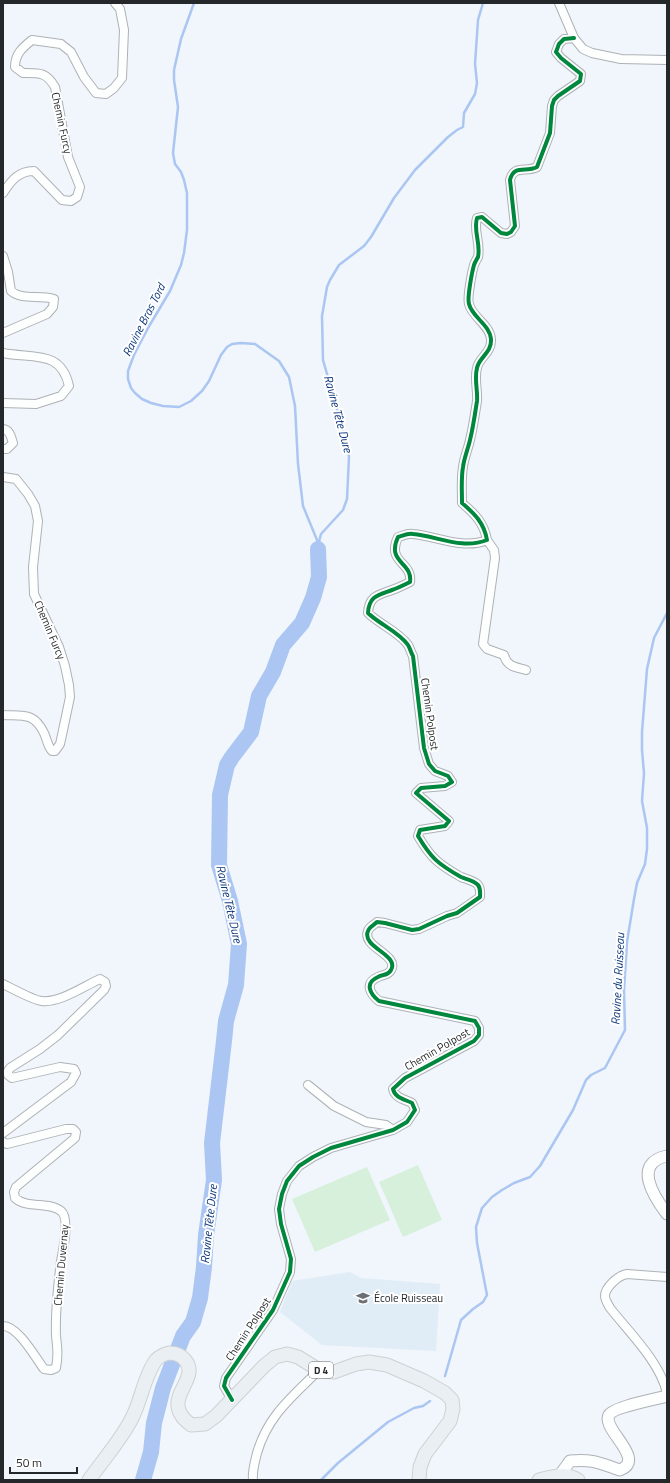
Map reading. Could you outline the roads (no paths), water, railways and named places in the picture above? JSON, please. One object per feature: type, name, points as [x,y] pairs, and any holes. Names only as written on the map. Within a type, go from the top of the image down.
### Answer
[{"type":"main road","points":[[667,1156],[654,1161],[648,1171],[650,1186],[654,1197],[667,1214]]},
{"type":"main road","name":"D 4","points":[[89,1480],[132,1419],[152,1368],[157,1360],[164,1354],[172,1353],[182,1356],[187,1362],[190,1370],[188,1379],[180,1395],[178,1406],[182,1418],[191,1425],[205,1424],[216,1416],[264,1366],[276,1357],[287,1354],[298,1357],[319,1370],[334,1372],[356,1364],[369,1362],[387,1365],[429,1384],[445,1393],[452,1400],[453,1409],[450,1421],[425,1454],[420,1467],[419,1480]]},
{"type":"main road","points":[[560,1475],[570,1461],[597,1461],[620,1470],[625,1468],[628,1464],[626,1451],[613,1430],[608,1419],[609,1414],[612,1411],[622,1407],[667,1396]]},
{"type":"main road","points":[[540,1480],[560,1475],[575,1477],[578,1480]]},
{"type":"street","name":"Chemin Furcy","points":[[3,194],[14,177],[26,171],[34,172],[62,200],[71,201],[77,197],[80,187],[68,157],[55,87],[50,79],[44,75],[35,72],[23,73],[15,66],[15,58],[22,48],[32,40],[61,44],[71,52],[84,77],[96,93],[106,94],[114,88],[122,78],[124,30],[120,9],[115,3]]},
{"type":"street","points":[[559,3],[574,38],[583,49],[592,53],[621,59],[667,60]]},
{"type":"street","points":[[526,670],[510,665],[505,661],[504,655],[487,649],[483,644],[495,558],[494,550],[486,540],[485,530],[480,522],[462,503],[462,467],[470,438],[477,400],[476,370],[479,361],[488,352],[491,338],[486,328],[472,313],[468,304],[468,295],[474,264],[478,257],[475,224],[477,218],[482,217],[501,233],[507,234],[511,232],[514,226],[510,180],[511,174],[516,171],[533,169],[537,167],[550,133],[552,106],[554,100],[580,81],[581,74],[561,58],[556,52],[559,44],[564,39],[574,38]]},
{"type":"street","points":[[3,256],[8,272],[11,291],[18,296],[47,297],[54,299],[53,307],[47,314],[3,333]]},
{"type":"street","points":[[3,353],[16,356],[46,357],[60,366],[67,376],[69,386],[61,396],[36,404],[3,403]]},
{"type":"street","points":[[3,429],[6,429],[11,435],[13,443],[7,449],[3,449]]},
{"type":"street","name":"Chemin Furcy","points":[[3,477],[16,479],[35,506],[38,521],[33,567],[34,594],[59,647],[65,666],[70,697],[60,744],[55,751],[52,751],[48,747],[44,734],[36,721],[28,716],[3,715]]},
{"type":"street","name":"Chemin Polpost","points":[[232,1400],[224,1386],[226,1378],[273,1310],[290,1272],[291,1259],[281,1224],[279,1209],[282,1194],[287,1181],[299,1166],[331,1148],[393,1130],[407,1122],[415,1110],[412,1103],[394,1094],[393,1089],[405,1078],[474,1040],[479,1035],[479,1028],[476,1021],[379,1001],[372,996],[369,990],[375,978],[385,976],[393,967],[387,955],[381,952],[369,940],[367,935],[368,929],[377,922],[412,930],[419,929],[447,916],[457,914],[480,897],[481,890],[478,885],[450,871],[437,862],[427,852],[418,836],[420,830],[445,826],[449,821],[416,793],[421,788],[445,786],[452,782],[448,776],[435,771],[429,764],[426,756],[413,656],[408,645],[389,629],[377,622],[368,613],[368,607],[372,599],[379,594],[393,590],[410,582],[411,576],[407,569],[398,560],[395,552],[394,544],[398,537],[411,533],[466,544],[486,540]]},
{"type":"street","points":[[3,984],[44,1002],[57,999],[100,979],[105,982],[106,986],[104,990],[58,1035],[40,1049],[10,1068],[8,1075],[12,1078],[60,1067],[74,1069],[76,1073],[71,1082],[3,1133]]},
{"type":"street","points":[[308,1085],[334,1106],[366,1122],[386,1125],[393,1130]]},
{"type":"street","name":"Chemin Duvernay","points":[[3,1142],[7,1144],[66,1129],[73,1129],[76,1132],[75,1138],[16,1187],[14,1192],[15,1198],[18,1201],[54,1208],[61,1211],[64,1216],[64,1237],[57,1292],[56,1335],[59,1355],[56,1368],[51,1370],[44,1369],[16,1331],[10,1326],[3,1326]]},
{"type":"street","points":[[667,1277],[622,1274],[605,1293],[605,1297],[610,1308],[654,1363],[662,1377],[667,1393]]},
{"type":"street","points":[[253,1480],[253,1466],[265,1431],[276,1413],[319,1370]]},
{"type":"waterway","name":"Ravine Bras Tord","points":[[194,3],[181,39],[174,70],[178,107],[173,153],[175,164],[181,172],[187,193],[187,230],[184,253],[181,265],[170,291],[134,355],[128,371],[128,379],[131,388],[142,399],[163,406],[179,407],[191,401],[202,391],[209,381],[221,355],[227,347],[232,344],[255,344],[279,361],[289,377],[295,406],[298,464],[303,506],[317,540],[318,549]]},
{"type":"waterway","name":"Ravine Tête Dure","points":[[318,546],[321,534],[343,510],[347,499],[349,457],[346,440],[323,360],[322,316],[327,287],[339,265],[364,246],[371,237],[394,198],[415,170],[448,137],[463,127],[464,113],[475,94],[477,83],[475,64],[478,20],[483,3]]},
{"type":"waterway","name":"Ravine Tête Dure","points":[[143,1480],[151,1452],[154,1423],[163,1388],[183,1336],[193,1322],[200,1298],[206,1235],[214,1180],[212,1143],[226,1021],[236,985],[239,944],[230,901],[219,865],[220,795],[227,765],[251,732],[259,696],[273,672],[283,645],[302,623],[313,598],[319,577],[318,549]]},
{"type":"waterway","name":"Ravine du Ruisseau","points":[[445,1376],[461,1320],[483,1302],[487,1295],[477,1243],[476,1227],[482,1208],[492,1197],[514,1183],[530,1177],[540,1166],[573,1110],[586,1080],[591,1075],[605,1068],[625,1030],[624,990],[627,942],[637,883],[645,864],[647,849],[647,828],[642,801],[644,773],[642,732],[647,669],[654,638],[667,613]]},
{"type":"waterway","name":"Ravine du Ruisseau","points":[[321,1480],[338,1463],[388,1422],[414,1408],[423,1406],[430,1401]]},
{"type":"place","name":"École Ruisseau","points":[[363,1298]]}]
